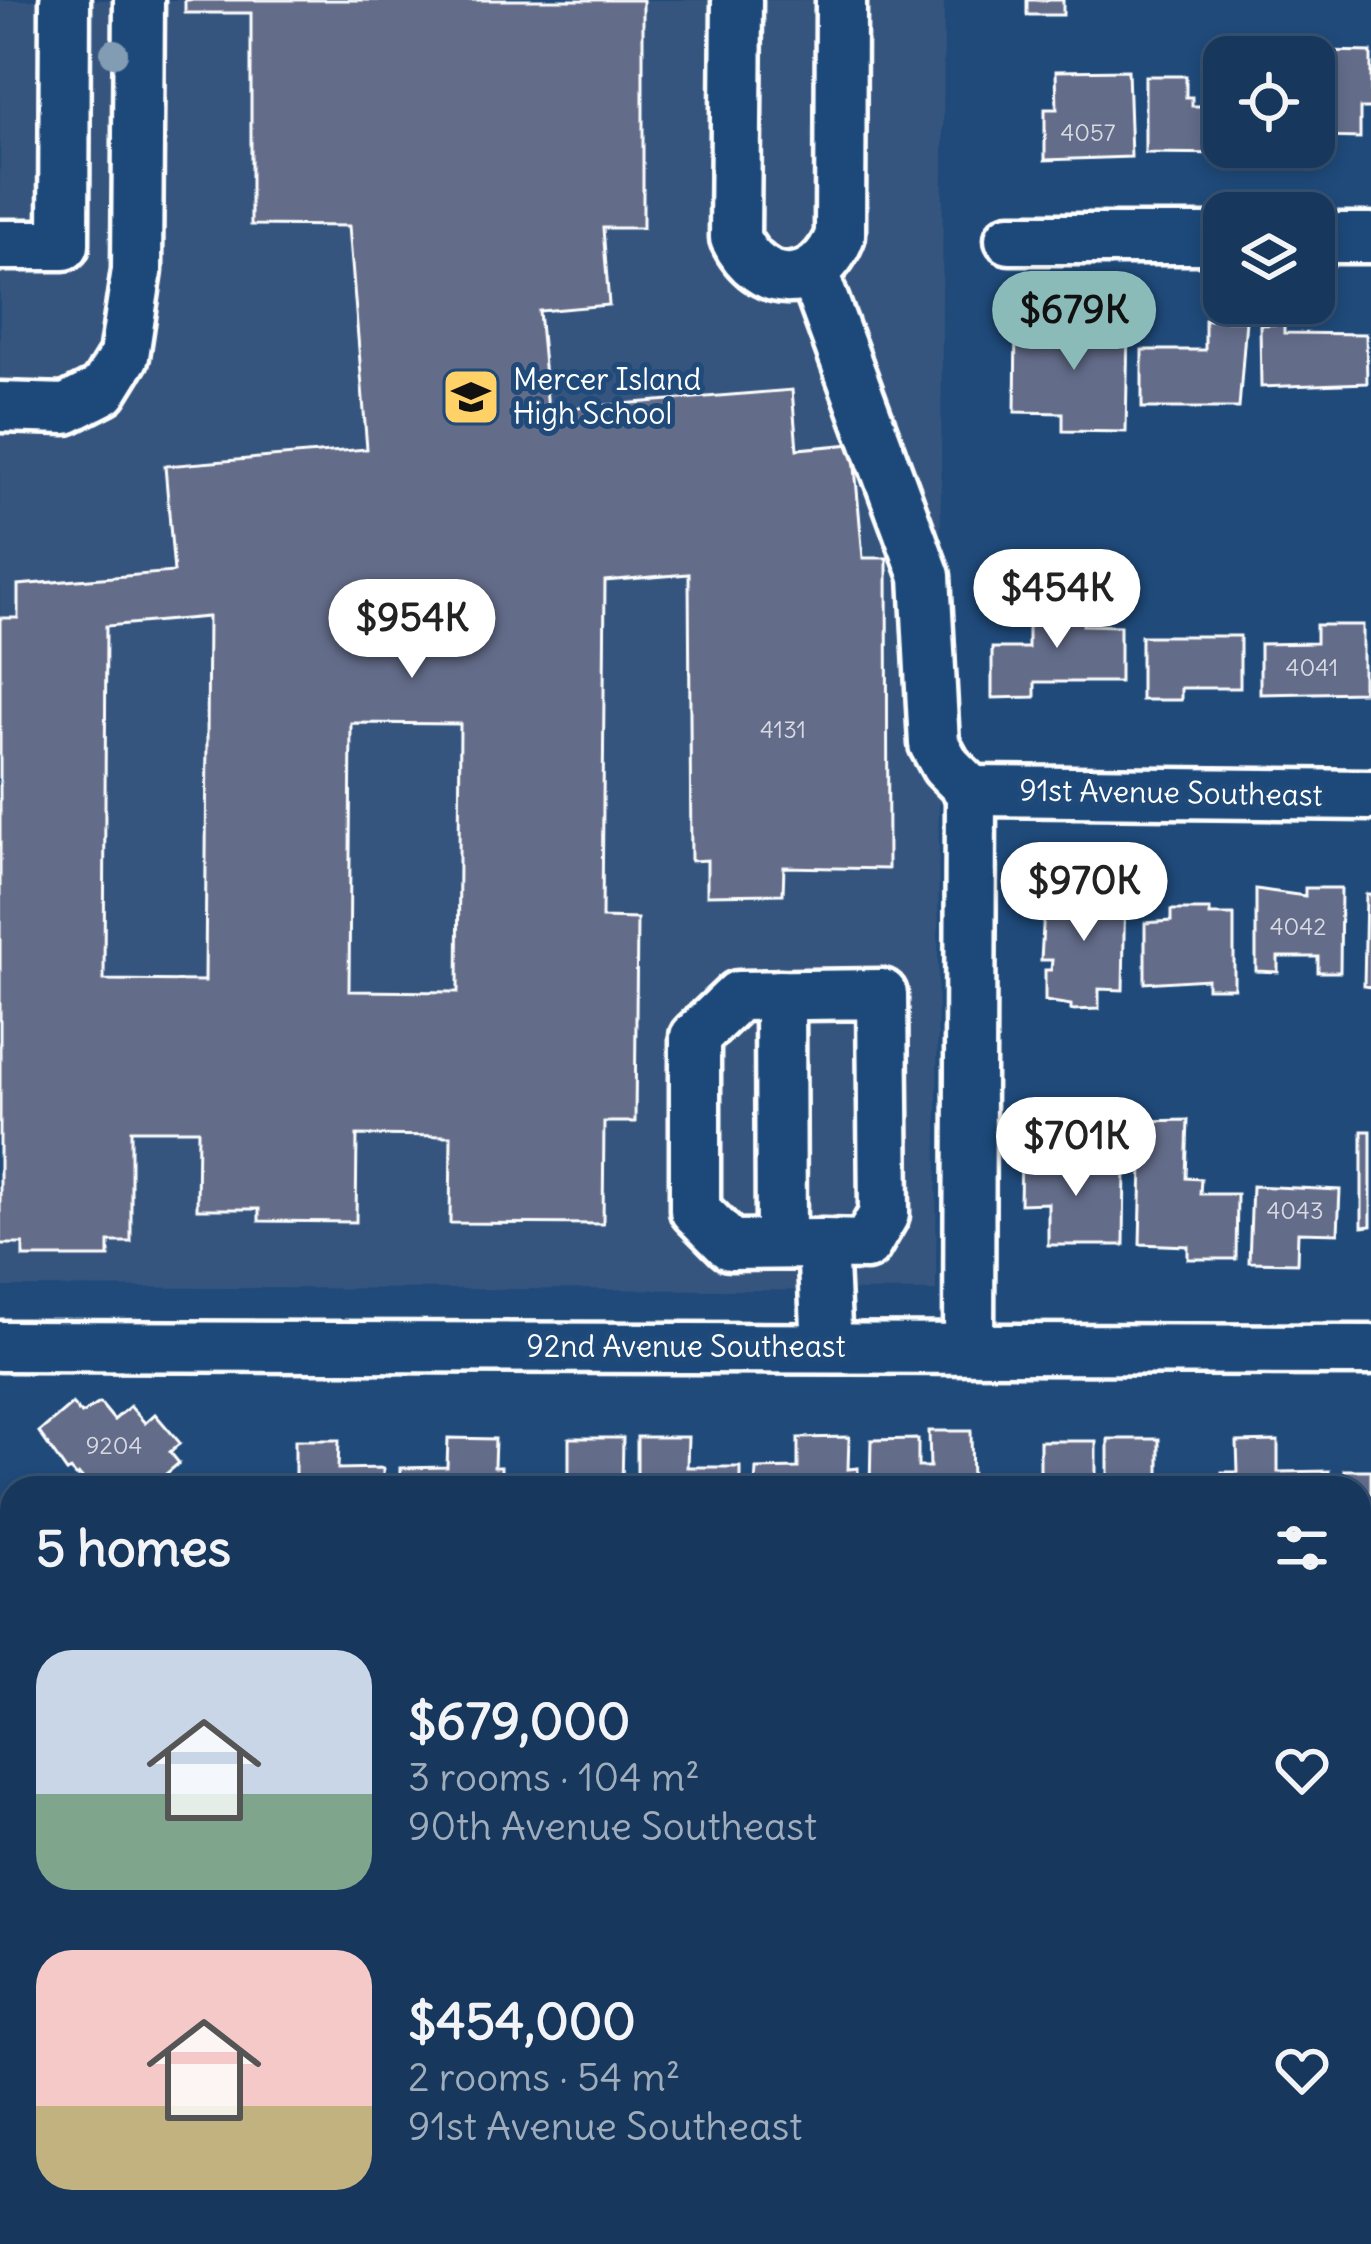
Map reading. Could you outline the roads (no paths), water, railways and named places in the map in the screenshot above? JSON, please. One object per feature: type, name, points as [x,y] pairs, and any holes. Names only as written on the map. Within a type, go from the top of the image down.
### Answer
[{"type":"street","points":[[0,245],[64,245],[65,0]]},
{"type":"street","points":[[0,407],[66,409],[103,390],[124,356],[137,270],[139,0]]},
{"type":"street","points":[[736,0],[735,238],[743,255],[758,269],[775,277],[794,278],[825,263],[840,236],[841,0]]},
{"type":"street","points":[[1010,239],[1203,238]]},
{"type":"street","points":[[1335,238],[1371,238]]},
{"type":"street","points":[[813,272],[925,576],[934,744],[946,766],[971,791],[969,1347]]},
{"type":"street","name":"91st Avenue Southeast","points":[[971,791],[1371,795]]},
{"type":"street","points":[[882,994],[884,1214],[866,1245],[730,1245],[695,1210],[695,1037],[738,996],[780,995],[882,994]]},
{"type":"street","points":[[780,995],[802,1244],[827,1347]]},
{"type":"street","name":"92nd Avenue Southeast","points":[[1,1346],[1371,1350]]},
{"type":"place","name":"Mercer Island High School","points":[[471,397]]}]
